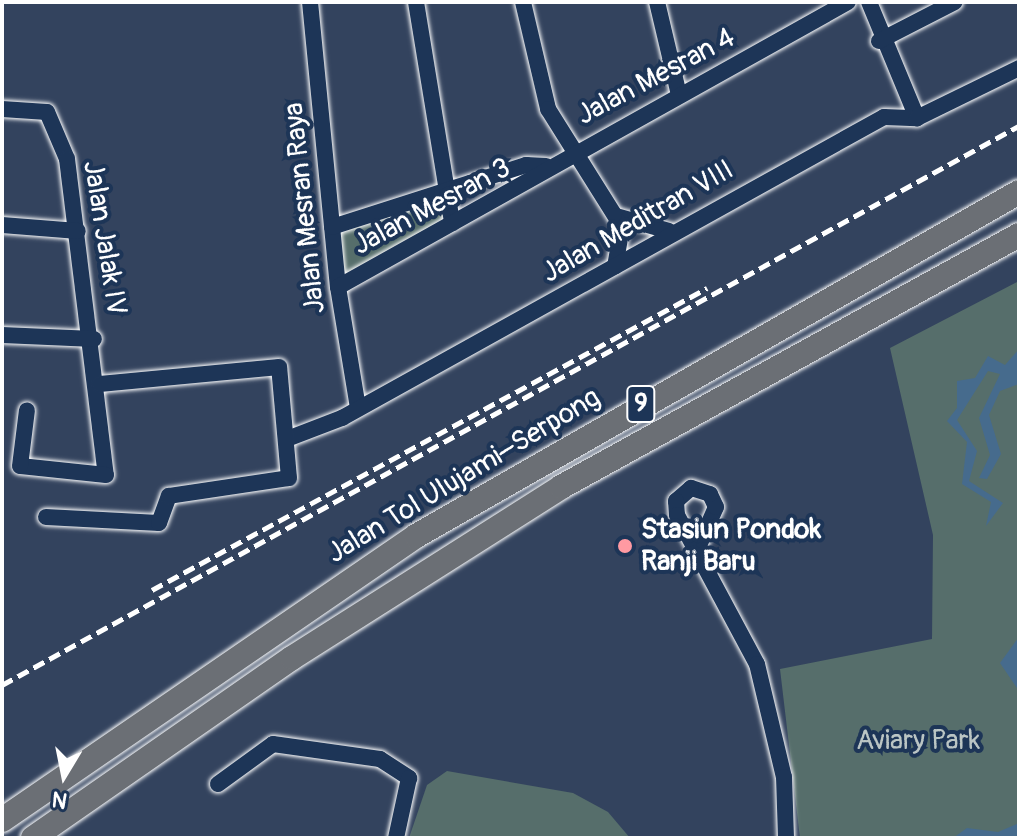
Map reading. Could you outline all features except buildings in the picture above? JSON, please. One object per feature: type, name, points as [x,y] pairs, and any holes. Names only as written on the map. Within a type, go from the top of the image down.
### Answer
[{"type":"highway","name":"Jalan Tol Ulujami–Serpong","points":[[2,820],[416,536],[1019,192]]},
{"type":"highway","name":"9","points":[[33,838],[292,658],[561,487],[1019,235]]},
{"type":"street","name":"Jalan Mesran Raya","points":[[310,2],[338,287],[358,408]]},
{"type":"street","points":[[416,2],[452,223]]},
{"type":"street","points":[[523,2],[548,109],[616,216],[624,244],[615,267]]},
{"type":"street","points":[[657,2],[679,95]]},
{"type":"street","name":"Jalan Mesran 4","points":[[573,152],[848,2]]},
{"type":"street","points":[[869,2],[879,41],[917,118]]},
{"type":"street","points":[[879,41],[955,2]]},
{"type":"street","name":"Jalan Meditran VIII","points":[[287,439],[358,408],[615,267],[669,231],[884,117],[917,118],[1019,68]]},
{"type":"street","name":"Jalan Jalak IV","points":[[2,109],[39,111],[53,120],[67,159],[100,384],[105,476],[20,466],[27,410]]},
{"type":"street","name":"Jalan Mesran 3","points":[[338,287],[535,181],[546,166],[573,152]]},
{"type":"street","name":"Jalan Mesran 3","points":[[332,227],[526,165],[546,166]]},
{"type":"street","points":[[616,216],[669,231]]},
{"type":"street","points":[[2,225],[78,231]]},
{"type":"street","points":[[2,335],[94,339]]},
{"type":"street","points":[[46,517],[159,523],[169,496],[288,480],[279,367],[100,384]]},
{"type":"street","points":[[697,550],[711,520],[714,500],[691,488],[676,501],[680,521],[757,664],[774,720],[786,838]]},
{"type":"street","points":[[680,521],[693,527],[711,520]]},
{"type":"street","points":[[218,784],[273,744],[380,759],[409,778],[396,838]]},
{"type":"green space","points":[[443,198],[447,221],[339,282],[336,230]]},
{"type":"green space","name":"Aviary Park","points":[[1019,281],[1019,838],[800,838],[780,669],[932,639],[933,535],[890,348]]},
{"type":"green space","points":[[447,771],[573,793],[608,812],[630,838],[409,838],[427,785]]},
{"type":"water","points":[[1019,349],[1019,384],[1000,391],[989,415],[1001,454],[987,479],[979,478],[990,455],[979,418],[1000,374],[988,371],[957,420],[977,451],[969,481],[1003,503],[986,526],[991,502],[962,484],[967,442],[947,421],[957,408],[957,381],[975,378],[988,356],[1005,365]]},
{"type":"water","points":[[1019,637],[1019,691],[1000,663]]},
{"type":"water","points":[[1019,823],[1019,838],[953,838],[967,828],[998,832]]},
{"type":"railway","points":[[2,685],[1019,126]]},
{"type":"railway","points":[[152,590],[707,288]]},
{"type":"place","name":"Stasiun Pondok Ranji Baru","points":[[625,546]]}]
